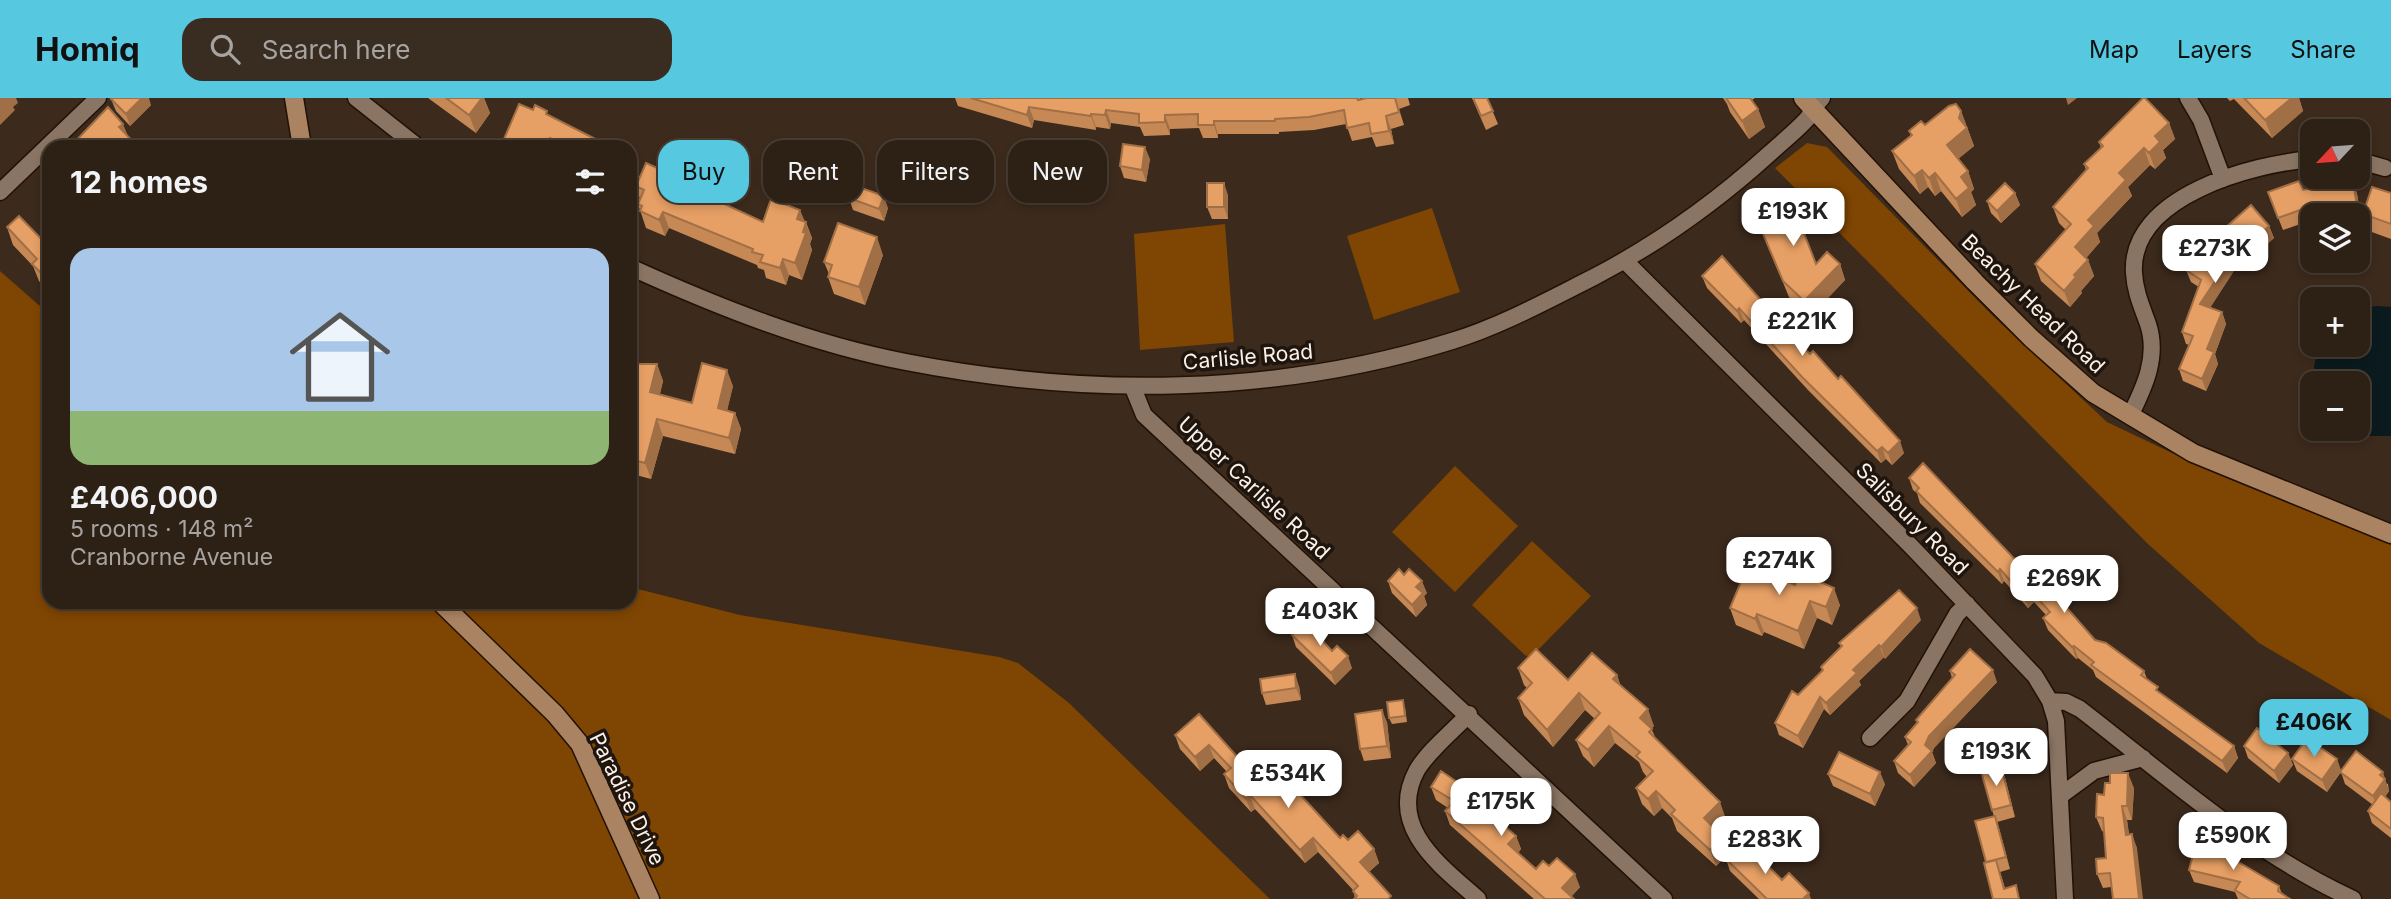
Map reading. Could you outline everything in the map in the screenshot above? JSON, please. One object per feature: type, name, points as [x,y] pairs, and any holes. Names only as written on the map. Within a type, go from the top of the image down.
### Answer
[{"type":"street","points":[[54,140],[98,98]]},
{"type":"street","points":[[295,98],[301,140]]},
{"type":"street","points":[[356,98],[409,140]]},
{"type":"street","points":[[2188,98],[2201,120],[2223,179]]},
{"type":"street","name":"Carlisle Road","points":[[637,270],[766,323],[905,362],[1074,384],[1133,388],[1288,378],[1374,363],[1455,341],[1536,306],[1625,261],[1702,212],[1813,102]]},
{"type":"street","name":"Beachy Head Road","points":[[1813,102],[2031,338],[2093,393],[2193,453],[2391,534]]},
{"type":"street","points":[[0,192],[42,152]]},
{"type":"street","points":[[2130,416],[2143,389],[2151,354],[2148,326],[2139,302],[2133,270],[2139,242],[2163,211],[2179,199],[2223,179],[2300,162]]},
{"type":"street","points":[[2370,163],[2385,167]]},
{"type":"street","name":"Salisbury Road","points":[[1625,261],[2035,676],[2050,701],[2058,742],[2065,899]]},
{"type":"street","name":"Upper Carlisle Road","points":[[1133,388],[1144,415],[1469,714],[1664,899]]},
{"type":"street","points":[[1870,738],[1907,701],[1957,614],[1966,604]]},
{"type":"street","name":"Paradise Drive","points":[[447,609],[555,714],[580,744],[650,899]]},
{"type":"street","points":[[2050,701],[2066,702],[2080,709],[2266,850],[2308,877],[2353,899]]},
{"type":"street","points":[[1469,714],[1418,768],[1409,805],[1410,823],[1419,842],[1478,899]]},
{"type":"street","points":[[2060,796],[2094,771],[2143,758]]},
{"type":"shaded area","points":[[1807,143],[1827,147],[1992,315],[2107,422],[2212,472],[2391,545],[2391,720],[2259,643],[2148,544],[1775,168]]},
{"type":"shaded area","points":[[1432,208],[1460,292],[1374,320],[1347,236]]},
{"type":"shaded area","points":[[1225,224],[1234,342],[1140,350],[1134,234]]},
{"type":"shaded area","points":[[0,271],[42,308],[42,609],[637,609],[637,589],[740,615],[999,657],[1018,663],[1069,703],[1270,899],[0,899]]},
{"type":"shaded area","points":[[2370,307],[2391,307],[2391,436],[2370,436],[2370,371],[2314,371],[2316,357],[2370,357]]},
{"type":"shaded area","points":[[1455,466],[1518,526],[1455,592],[1392,532]]},
{"type":"shaded area","points":[[1532,541],[1591,596],[1534,654],[1526,656],[1472,605]]},
{"type":"building","points":[[142,98],[126,114],[111,99]]},
{"type":"building","points":[[446,98],[482,98],[469,115]]},
{"type":"building","points":[[971,98],[1395,98],[1399,112],[1386,116],[1389,131],[1371,134],[1369,123],[1347,128],[1344,110],[1275,121],[1214,121],[1214,125],[1198,125],[1198,114],[1165,115],[1165,122],[1139,123],[1139,114],[1106,110],[1105,115],[1091,116],[1029,107],[1027,115]]},
{"type":"building","points":[[1473,98],[1487,98],[1493,111],[1481,116]]},
{"type":"building","points":[[1726,98],[1750,98],[1758,109],[1742,121]]},
{"type":"building","points":[[2143,98],[2169,123],[2155,136],[2160,142],[2149,153],[2144,148],[2119,173],[2126,180],[2088,220],[2094,226],[2075,247],[2088,260],[2064,291],[2035,264],[2071,224],[2053,207],[2088,168],[2084,164],[2103,146],[2099,142]]},
{"type":"building","points":[[2244,98],[2292,98],[2265,120]]},
{"type":"building","points":[[519,104],[533,110],[535,105],[547,111],[546,114],[597,140],[550,138],[504,139]]},
{"type":"building","points":[[1956,104],[1961,111],[1959,118],[1967,128],[1947,145],[1968,171],[1961,177],[1969,188],[1956,199],[1935,173],[1929,178],[1922,170],[1914,176],[1892,151],[1912,135],[1909,131],[1921,121],[1925,125],[1949,106]]},
{"type":"building","points":[[108,107],[123,124],[119,127],[131,140],[77,140]]},
{"type":"building","points":[[1123,144],[1145,147],[1142,170],[1120,166]]},
{"type":"building","points":[[646,163],[658,168],[658,203],[722,203],[763,222],[770,203],[782,203],[800,210],[797,219],[806,222],[803,232],[806,233],[795,263],[783,259],[780,268],[760,262],[763,255],[752,252],[753,249],[663,212],[659,220],[640,211],[642,206],[638,204],[644,190],[637,186]]},
{"type":"building","points":[[2299,181],[2300,189],[2303,190],[2354,189],[2356,203],[2300,203],[2300,210],[2278,218],[2268,192]]},
{"type":"building","points":[[1207,183],[1224,183],[1224,207],[1207,207]]},
{"type":"building","points":[[2005,183],[2015,193],[1997,211],[1987,201]]},
{"type":"building","points":[[2372,187],[2391,193],[2391,224],[2370,216],[2370,203],[2367,203]]},
{"type":"building","points":[[863,189],[877,194],[877,203],[881,203],[879,209],[863,203]]},
{"type":"building","points":[[1789,195],[1816,264],[1827,252],[1840,264],[1804,301],[1783,281],[1753,210]]},
{"type":"building","points":[[2251,205],[2269,226],[2241,252],[2237,248],[2200,304],[2222,312],[2207,349],[2214,352],[2202,379],[2179,369],[2193,336],[2182,332],[2201,280],[2186,270],[2205,241],[2208,243]]},
{"type":"building","points":[[19,216],[42,240],[42,274],[32,264],[37,259],[7,227]]},
{"type":"building","points":[[838,223],[877,237],[859,287],[828,277],[832,265],[824,262]]},
{"type":"building","points":[[1722,256],[1765,305],[1762,308],[1810,354],[1813,351],[1838,379],[1841,376],[1900,441],[1888,453],[1882,447],[1877,451],[1803,378],[1739,308],[1737,311],[1702,276]]},
{"type":"building","points":[[702,363],[727,370],[718,408],[735,413],[729,438],[657,419],[645,463],[637,461],[637,364],[657,364],[650,392],[692,403]]},
{"type":"building","points":[[1923,463],[2025,570],[2030,566],[2095,640],[2106,643],[2144,671],[2141,675],[2158,687],[2156,690],[2234,746],[2222,761],[2091,665],[2094,662],[2072,647],[2043,618],[2050,612],[2030,590],[2024,596],[2000,569],[1998,572],[1916,491],[1919,488],[1909,478]]},
{"type":"building","points":[[1748,565],[1795,585],[1800,573],[1834,588],[1826,607],[1810,601],[1798,631],[1757,614],[1755,619],[1730,608]]},
{"type":"building","points":[[1399,569],[1404,575],[1409,569],[1422,581],[1416,587],[1423,593],[1412,605],[1388,581]]},
{"type":"building","points":[[1899,590],[1917,608],[1881,647],[1879,645],[1853,670],[1857,673],[1826,703],[1820,697],[1798,736],[1775,723],[1792,691],[1798,695],[1842,646],[1839,643]]},
{"type":"building","points":[[1305,622],[1332,651],[1337,646],[1348,656],[1331,673],[1292,635]]},
{"type":"building","points":[[1536,649],[1568,680],[1592,653],[1617,675],[1613,679],[1648,709],[1640,718],[1652,729],[1649,732],[1720,802],[1704,818],[1723,837],[1710,850],[1671,814],[1675,810],[1656,791],[1648,799],[1636,788],[1653,771],[1636,756],[1640,752],[1609,726],[1588,750],[1576,740],[1600,713],[1579,693],[1547,730],[1518,698],[1532,683],[1518,668]]},
{"type":"building","points":[[1970,649],[1993,670],[1929,736],[1925,745],[1932,751],[1910,775],[1894,761],[1911,742],[1905,737],[1918,722],[1916,720],[1955,675],[1950,671]]},
{"type":"building","points":[[1295,674],[1296,688],[1262,693],[1260,679]]},
{"type":"building","points":[[1403,700],[1405,716],[1389,718],[1387,702]]},
{"type":"building","points":[[1382,710],[1387,746],[1360,749],[1355,714]]},
{"type":"building","points":[[1199,714],[1240,760],[1247,754],[1286,797],[1295,789],[1340,838],[1343,835],[1348,840],[1358,831],[1374,849],[1360,862],[1391,896],[1388,899],[1354,899],[1357,896],[1353,891],[1358,886],[1313,838],[1300,850],[1250,795],[1246,799],[1224,774],[1231,768],[1209,745],[1195,757],[1175,735]]},
{"type":"building","points":[[2257,728],[2288,753],[2274,771],[2244,746]]},
{"type":"building","points":[[2307,738],[2337,759],[2322,780],[2292,759]]},
{"type":"building","points":[[2356,751],[2383,772],[2380,775],[2385,779],[2373,796],[2340,772]]},
{"type":"building","points":[[1839,752],[1880,772],[1870,794],[1828,774]]},
{"type":"building","points":[[2001,766],[2011,805],[1992,810],[1981,771]]},
{"type":"building","points":[[1441,771],[1466,788],[1473,780],[1488,794],[1480,804],[1516,836],[1508,844],[1536,869],[1543,861],[1549,866],[1557,858],[1575,874],[1562,888],[1574,899],[1545,899],[1445,811],[1454,801],[1431,787]]},
{"type":"building","points":[[2110,773],[2128,773],[2127,806],[2122,806],[2126,835],[2132,834],[2139,899],[2113,899],[2110,873],[2097,874],[2096,859],[2106,858],[2103,818],[2096,817],[2097,794],[2104,795],[2105,783],[2110,783]]},
{"type":"building","points":[[2381,793],[2391,802],[2391,829],[2368,811]]},
{"type":"building","points":[[1995,816],[2006,857],[1986,862],[1975,821]]},
{"type":"building","points":[[2198,836],[2210,839],[2208,848],[2236,856],[2235,860],[2279,886],[2278,891],[2290,899],[2250,899],[2235,890],[2240,882],[2189,870]]},
{"type":"building","points":[[1743,841],[1782,880],[1789,873],[1809,893],[1803,899],[1767,899],[1726,859]]},
{"type":"building","points":[[1996,860],[2004,889],[2016,885],[2019,899],[1993,899],[1984,863]]}]
